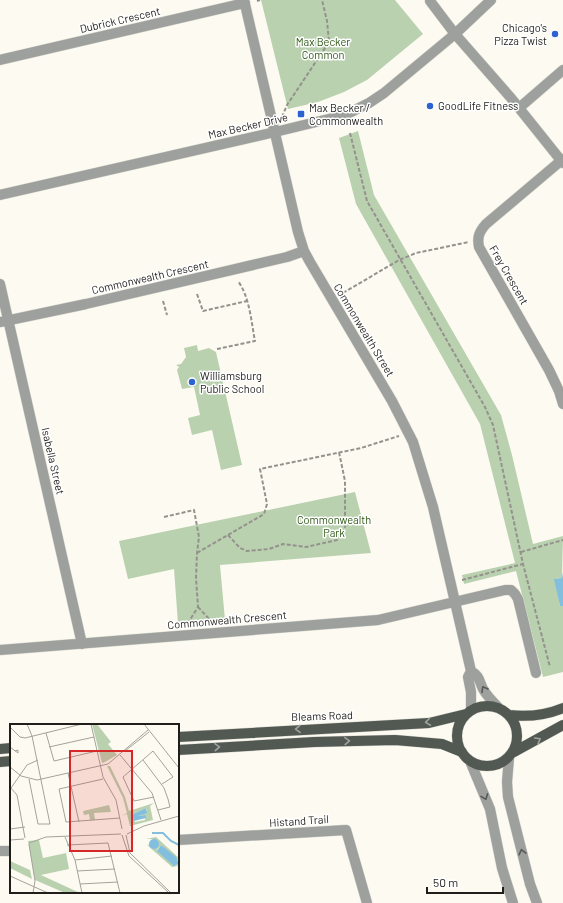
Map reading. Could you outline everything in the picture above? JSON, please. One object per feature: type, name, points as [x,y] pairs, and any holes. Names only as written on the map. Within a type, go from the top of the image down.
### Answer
[{"type":"main road","points":[[563,708],[546,714],[523,717],[510,715],[498,707],[489,705],[479,706],[468,712],[461,720],[457,736],[458,745],[470,761],[478,765],[494,766],[502,762],[510,755],[563,725]]},
{"type":"main road","name":"Bleams Road","points":[[179,737],[429,723],[468,712]]},
{"type":"main road","points":[[510,715],[516,725],[518,734],[517,742],[510,755]]},
{"type":"main road","points":[[179,750],[314,742],[395,740],[442,744],[462,752]]},
{"type":"main road","points":[[0,749],[10,748]]},
{"type":"street","name":"Commonwealth Street","points":[[244,1],[298,232],[304,251],[392,401],[413,442],[433,507],[471,670],[468,677],[471,692],[468,712]]},
{"type":"street","name":"Dubrick Crescent","points":[[0,60],[244,1]]},
{"type":"street","points":[[430,1],[455,34],[519,108],[562,161]]},
{"type":"street","name":"Max Becker Drive","points":[[0,195],[345,115],[369,103],[384,93],[492,1]]},
{"type":"street","points":[[519,108],[563,70]]},
{"type":"street","name":"Frey Crescent","points":[[562,161],[486,224],[480,231],[478,240],[479,248],[549,370],[559,391],[563,404]]},
{"type":"street","name":"Commonwealth Crescent","points":[[4,321],[86,304],[287,257],[304,251]]},
{"type":"street","name":"Isabella Street","points":[[0,284],[4,321],[82,644]]},
{"type":"street","name":"Commonwealth Crescent","points":[[0,650],[378,620],[504,590],[511,590],[518,599],[536,673]]},
{"type":"street","name":"Commonwealth Street","points":[[471,670],[478,675],[484,690],[498,707]]},
{"type":"street","points":[[510,755],[507,782],[508,797],[530,884],[537,903]]},
{"type":"street","points":[[470,761],[490,810],[502,868],[513,903]]},
{"type":"street","name":"Histand Trail","points":[[179,840],[346,830],[367,903]]},
{"type":"street","points":[[0,852],[10,851]]},
{"type":"path","points":[[256,1],[260,0]]},
{"type":"path","points":[[275,132],[288,105],[329,42],[327,21],[322,0]]},
{"type":"path","points":[[350,133],[366,201],[494,425],[523,564],[550,667]]},
{"type":"path","points":[[343,293],[399,260],[416,253],[478,240]]},
{"type":"path","points":[[218,349],[255,341],[244,289],[238,281]]},
{"type":"path","points":[[197,294],[202,311],[247,301]]},
{"type":"path","points":[[163,302],[167,315]]},
{"type":"path","points":[[197,553],[264,514],[267,504],[260,469],[361,448],[408,433]]},
{"type":"path","points":[[228,535],[240,548],[248,551],[268,549],[283,544],[306,547],[337,540],[345,528],[345,481],[338,452]]},
{"type":"path","points":[[164,517],[194,510],[199,538],[196,578],[198,607],[188,623]]},
{"type":"path","points":[[521,552],[563,540]]},
{"type":"path","points":[[462,580],[523,564]]},
{"type":"path","points":[[198,607],[211,621]]},
{"type":"green space","name":"Max Becker Common","points":[[261,0],[395,0],[423,34],[367,80],[344,92],[318,102],[288,109]]},
{"type":"green space","points":[[358,131],[374,195],[501,415],[533,544],[563,536],[562,578],[555,579],[560,606],[563,606],[563,672],[543,677],[516,571],[464,584],[462,575],[515,563],[480,424],[356,204],[339,138]]},
{"type":"green space","points":[[197,345],[198,351],[209,348],[216,352],[242,465],[221,470],[212,430],[192,435],[188,418],[200,415],[194,387],[182,389],[177,370],[179,367],[176,365],[181,364],[186,357],[184,348]]},
{"type":"green space","name":"Commonwealth Park","points":[[355,492],[371,553],[220,565],[225,620],[178,624],[174,569],[128,579],[119,541]]},
{"type":"water","points":[[563,572],[563,606],[560,606],[554,579],[562,578]]},
{"type":"place","name":"Chicago's Pizza Twist","points":[[555,34]]},
{"type":"place","name":"GoodLife Fitness","points":[[430,106]]},
{"type":"place","name":"Max Becker / Commonwealth","points":[[301,114]]},
{"type":"place","name":"Williamsburg Public School","points":[[192,382]]}]
